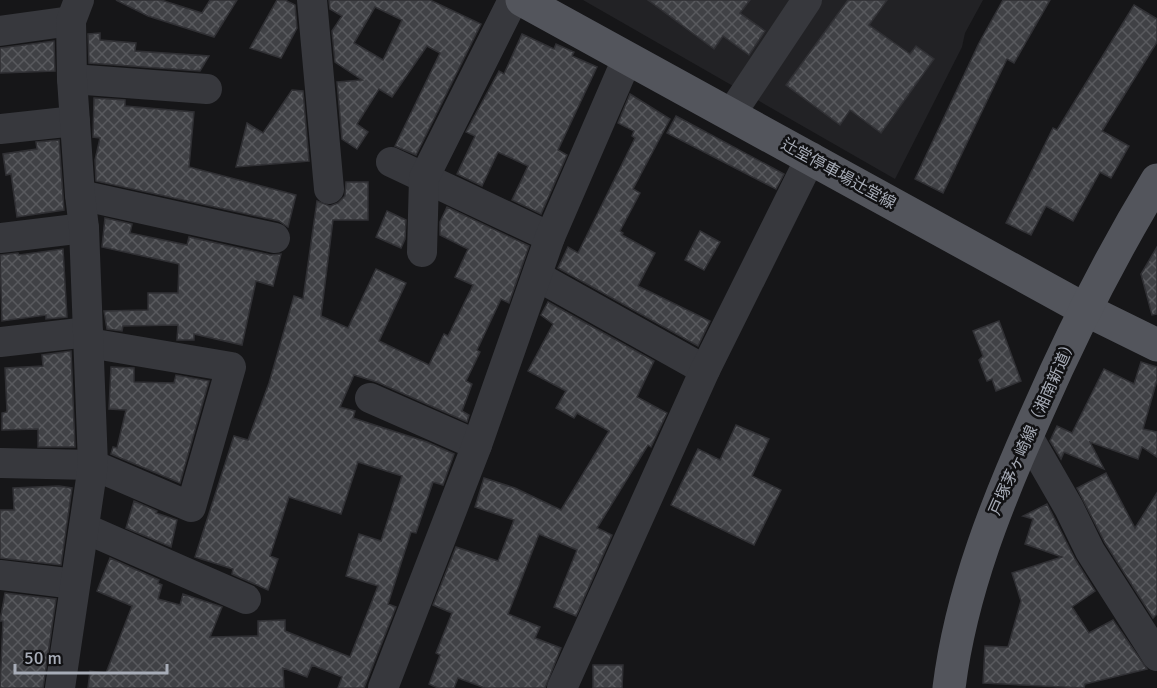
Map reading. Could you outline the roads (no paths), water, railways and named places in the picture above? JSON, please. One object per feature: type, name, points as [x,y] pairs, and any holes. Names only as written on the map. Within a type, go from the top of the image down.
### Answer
[{"type":"main road","name":"辻堂停車場辻堂線","points":[[522,0],[1084,309],[1157,345]]},
{"type":"main road","name":"戸塚茅ヶ崎線（湘南新道）","points":[[949,688],[952,659],[982,541],[1084,309],[1156,183]]},
{"type":"street","points":[[312,0],[329,189]]},
{"type":"street","points":[[422,252],[424,178],[513,0]]},
{"type":"street","points":[[731,114],[807,0]]},
{"type":"street","points":[[0,31],[75,11],[72,79],[84,228],[93,465],[60,688]]},
{"type":"street","points":[[383,688],[477,445],[550,237],[627,59]]},
{"type":"street","points":[[72,79],[207,89]]},
{"type":"street","points":[[0,129],[75,121]]},
{"type":"street","points":[[562,688],[705,370],[812,158]]},
{"type":"street","points":[[391,162],[550,237]]},
{"type":"street","points":[[80,195],[275,238]]},
{"type":"street","points":[[0,238],[84,228]]},
{"type":"street","points":[[537,276],[705,370]]},
{"type":"street","points":[[0,342],[89,337],[231,367],[192,507],[93,465],[1,464]]},
{"type":"street","points":[[370,398],[477,445]]},
{"type":"street","points":[[1027,435],[1069,508],[1090,551],[1157,656]]},
{"type":"street","points":[[84,528],[246,598]]},
{"type":"street","points":[[0,575],[75,584]]}]
